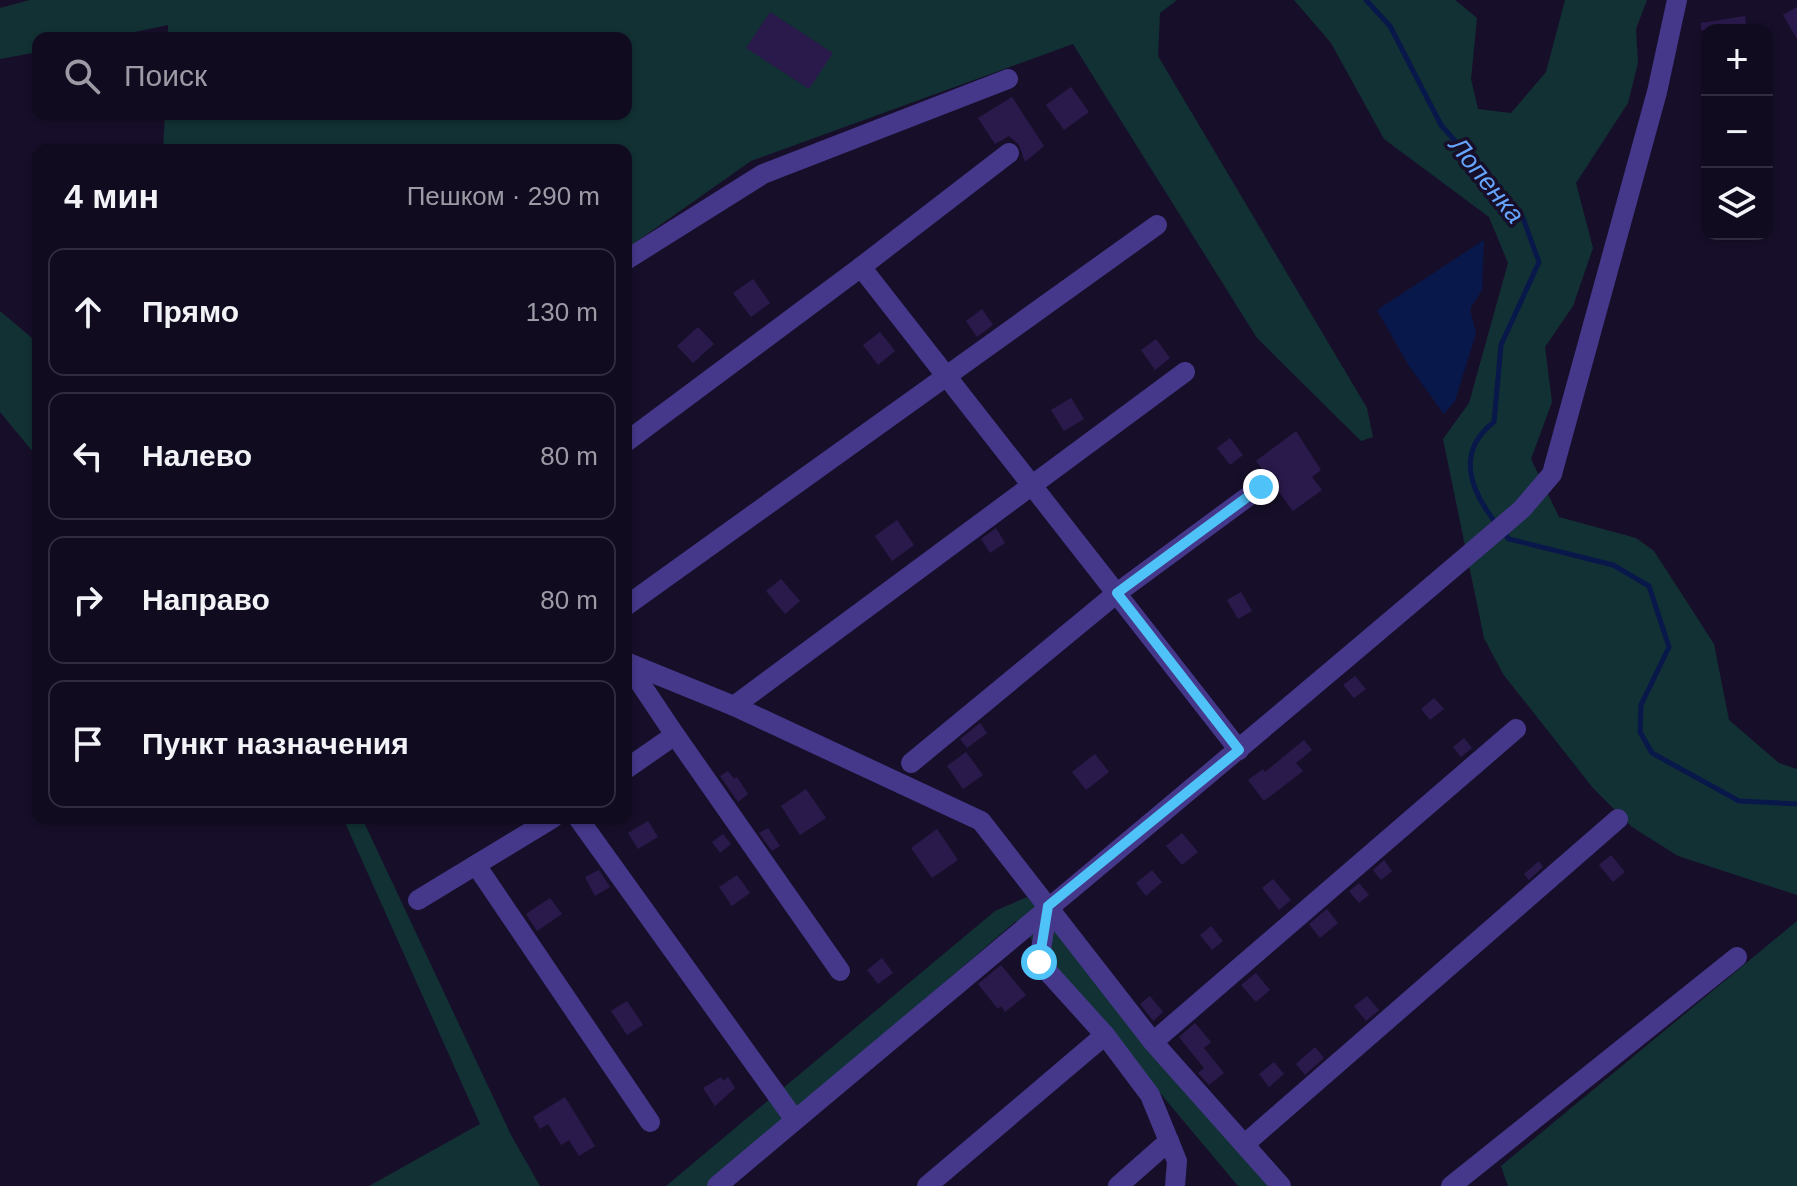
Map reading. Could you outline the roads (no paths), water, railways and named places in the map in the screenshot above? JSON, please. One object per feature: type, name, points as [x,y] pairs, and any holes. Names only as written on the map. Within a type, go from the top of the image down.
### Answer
[{"type":"street","points":[[717,1186],[1522,509],[1552,474],[1657,92],[1677,0]]},
{"type":"street","points":[[632,256],[763,174],[1008,79]]},
{"type":"street","points":[[632,438],[1009,153]]},
{"type":"street","points":[[632,602],[1157,225]]},
{"type":"street","points":[[861,267],[1239,750]]},
{"type":"street","points":[[734,706],[1185,372]]},
{"type":"street","points":[[911,763],[1117,593],[1261,487]]},
{"type":"street","points":[[632,664],[734,706],[981,821],[1153,1042],[1246,1143],[1281,1186]]},
{"type":"street","points":[[632,671],[840,971]]},
{"type":"street","points":[[1153,1042],[1516,729]]},
{"type":"street","points":[[632,765],[675,735]]},
{"type":"street","points":[[1246,1143],[1618,819]]},
{"type":"street","points":[[418,900],[543,824]]},
{"type":"street","points":[[582,824],[795,1120]]},
{"type":"street","points":[[476,865],[650,1122]]},
{"type":"street","points":[[1048,906],[1039,962],[1105,1035],[1150,1095],[1177,1161],[1175,1186]]},
{"type":"street","points":[[1451,1186],[1737,957]]},
{"type":"street","points":[[927,1186],[1105,1035]]},
{"type":"street","points":[[1118,1186],[1169,1141]]},
{"type":"waterway","name":"Лопенка","points":[[1366,0],[1390,26],[1441,125],[1523,218],[1539,262],[1501,345],[1494,422],[1474,445],[1471,458],[1473,484],[1496,523]]},
{"type":"waterway","name":"Лопенка","points":[[1502,531],[1509,539],[1613,565],[1649,586],[1669,647],[1641,705],[1640,732],[1652,753],[1739,801],[1797,804]]}]
